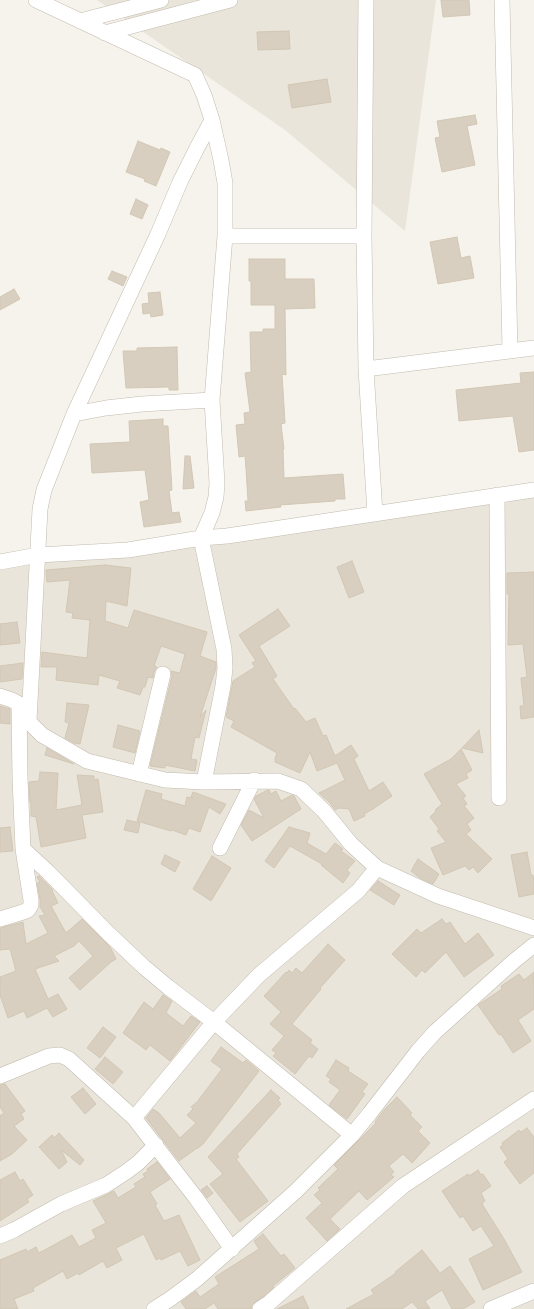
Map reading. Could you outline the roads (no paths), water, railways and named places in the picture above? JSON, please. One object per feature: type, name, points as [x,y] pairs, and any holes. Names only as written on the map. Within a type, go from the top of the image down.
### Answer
[{"type":"street","points":[[80,20],[161,0]]},
{"type":"street","points":[[105,33],[230,0]]},
{"type":"street","points":[[366,0],[364,236],[366,369],[375,514]]},
{"type":"street","points":[[502,0],[510,350]]},
{"type":"street","points":[[41,1],[195,75],[204,95],[212,120],[221,160],[225,183],[225,236],[212,400],[217,483],[216,497],[212,512],[201,538],[224,648],[225,668],[223,686],[204,782]]},
{"type":"street","points":[[28,722],[40,509],[44,490],[74,414],[158,234],[180,182],[212,120]]},
{"type":"street","points":[[225,236],[364,236]]},
{"type":"street","points":[[366,369],[534,348]]},
{"type":"street","points":[[74,414],[106,408],[142,404],[212,400]]},
{"type":"street","points":[[0,562],[38,556],[128,550],[534,490]]},
{"type":"street","points":[[497,495],[499,798]]},
{"type":"street","points":[[139,774],[163,674]]},
{"type":"street","points":[[0,696],[19,704],[28,722],[42,735],[87,761],[165,780],[204,782],[254,780],[278,781],[301,789],[324,811],[351,844],[377,868],[438,896],[534,928]]},
{"type":"street","points":[[0,919],[28,910],[31,905],[23,849],[19,704]]},
{"type":"street","points":[[220,848],[254,780]]},
{"type":"street","points":[[23,849],[144,967],[352,1134]]},
{"type":"street","points":[[134,1118],[214,1022],[259,975],[358,891],[377,868]]},
{"type":"street","points":[[154,1309],[197,1279],[296,1191],[352,1134],[435,1032],[534,945]]},
{"type":"street","points":[[0,1076],[49,1056],[60,1055],[69,1059],[134,1118],[196,1198],[232,1249]]},
{"type":"street","points":[[260,1309],[269,1303],[403,1186],[534,1099]]},
{"type":"street","points":[[0,1236],[61,1204],[106,1185],[132,1168],[156,1145]]},
{"type":"street","points":[[491,1309],[534,1291]]}]
